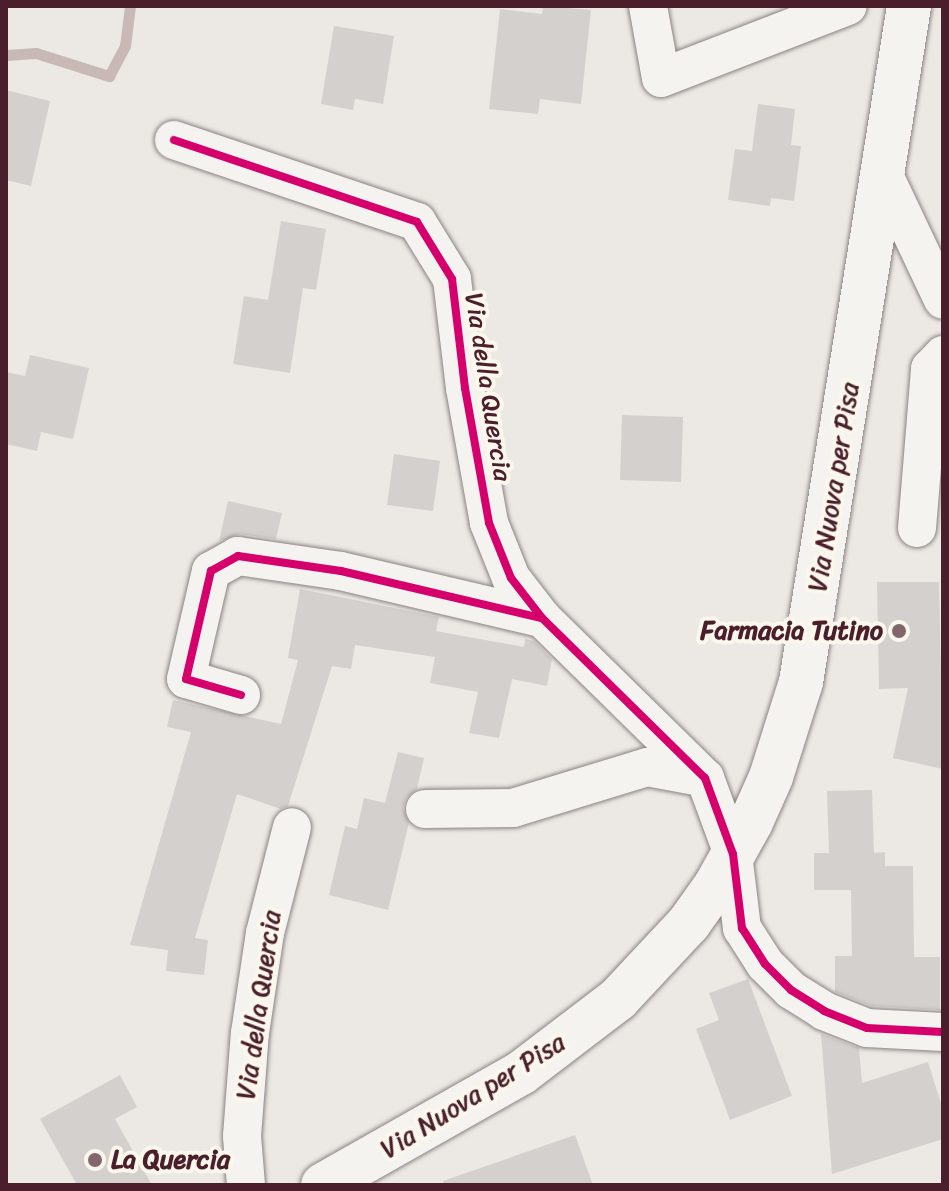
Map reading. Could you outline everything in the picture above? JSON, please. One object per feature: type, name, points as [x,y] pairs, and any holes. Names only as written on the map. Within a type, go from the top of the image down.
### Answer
[{"type":"main road","name":"Via Nuova per Pisa","points":[[323,1185],[521,1073],[618,999],[689,923],[733,854],[771,777],[801,682],[909,6]]},
{"type":"street","points":[[648,6],[661,78],[848,6]]},
{"type":"street","name":"Via della Quercia","points":[[174,140],[417,222],[452,279],[465,388],[489,523],[511,578],[542,618],[705,778],[733,854],[742,928],[765,964],[791,990],[824,1011],[867,1028],[943,1032]]},
{"type":"street","points":[[883,173],[943,300]]},
{"type":"street","points":[[917,528],[930,369],[943,355]]},
{"type":"street","points":[[241,695],[186,679],[211,571],[238,556],[341,571],[542,618]]},
{"type":"street","points":[[425,809],[513,808],[647,767],[705,778]]},
{"type":"street","name":"Via della Quercia","points":[[246,1185],[242,1136],[250,1033],[265,933],[292,827]]},
{"type":"building","points":[[543,6],[591,10],[581,104],[540,99],[538,114],[489,109],[500,9],[542,14]]},
{"type":"building","points":[[334,26],[394,36],[383,104],[355,99],[353,110],[321,104]]},
{"type":"building","points":[[6,90],[50,101],[31,186],[6,180]]},
{"type":"building","points":[[758,104],[795,109],[791,145],[801,146],[794,201],[771,198],[770,206],[728,200],[735,149],[752,151]]},
{"type":"building","points":[[281,221],[326,229],[316,290],[303,288],[290,373],[233,364],[244,296],[268,300]]},
{"type":"building","points":[[30,355],[89,368],[73,439],[41,432],[37,451],[6,444],[6,372],[25,376]]},
{"type":"building","points":[[622,415],[683,417],[681,482],[620,480]]},
{"type":"building","points":[[394,454],[440,461],[433,511],[387,505]]},
{"type":"building","points":[[228,501],[282,513],[276,539],[240,534],[219,541]]},
{"type":"building","points":[[877,582],[939,582],[943,769],[893,758],[908,688],[879,689]]},
{"type":"building","points":[[300,589],[439,617],[436,631],[524,647],[525,639],[534,641],[552,659],[547,686],[512,679],[499,738],[469,733],[478,692],[430,683],[435,657],[355,645],[351,669],[332,666],[288,806],[281,809],[237,794],[195,938],[208,940],[204,975],[166,971],[168,950],[130,945],[191,732],[167,727],[173,700],[281,724],[298,660],[288,658]]},
{"type":"building","points":[[398,752],[424,758],[417,789],[406,798],[403,808],[409,823],[388,910],[329,895],[345,826],[357,829],[364,798],[385,803]]},
{"type":"building","points":[[872,790],[874,853],[885,852],[885,866],[913,866],[914,957],[940,957],[940,1010],[872,1006],[835,992],[835,956],[852,956],[851,890],[814,890],[814,853],[829,853],[827,791]]},
{"type":"building","points":[[748,979],[792,1096],[730,1120],[696,1029],[719,1020],[709,993]]},
{"type":"building","points":[[821,1034],[859,1048],[862,1083],[928,1062],[943,1110],[943,1139],[832,1174]]},
{"type":"building","points":[[120,1075],[137,1107],[115,1119],[152,1185],[77,1185],[40,1119]]},
{"type":"building","points":[[575,1135],[593,1185],[444,1185],[443,1181]]},
{"type":"waterway","points":[[6,55],[36,53],[109,76],[125,46],[130,6]]},
{"type":"cycle path","points":[[174,140],[417,222],[452,279],[465,388],[489,523],[511,578],[542,618]]},
{"type":"cycle path","points":[[241,695],[186,679],[211,571],[238,556],[341,571],[542,618],[705,778],[733,854],[742,928],[765,964],[791,990],[824,1011],[867,1028],[943,1032]]},
{"type":"place","name":"Farmacia Tutino","points":[[899,631]]},
{"type":"place","name":"La Quercia","points":[[95,1160]]}]
